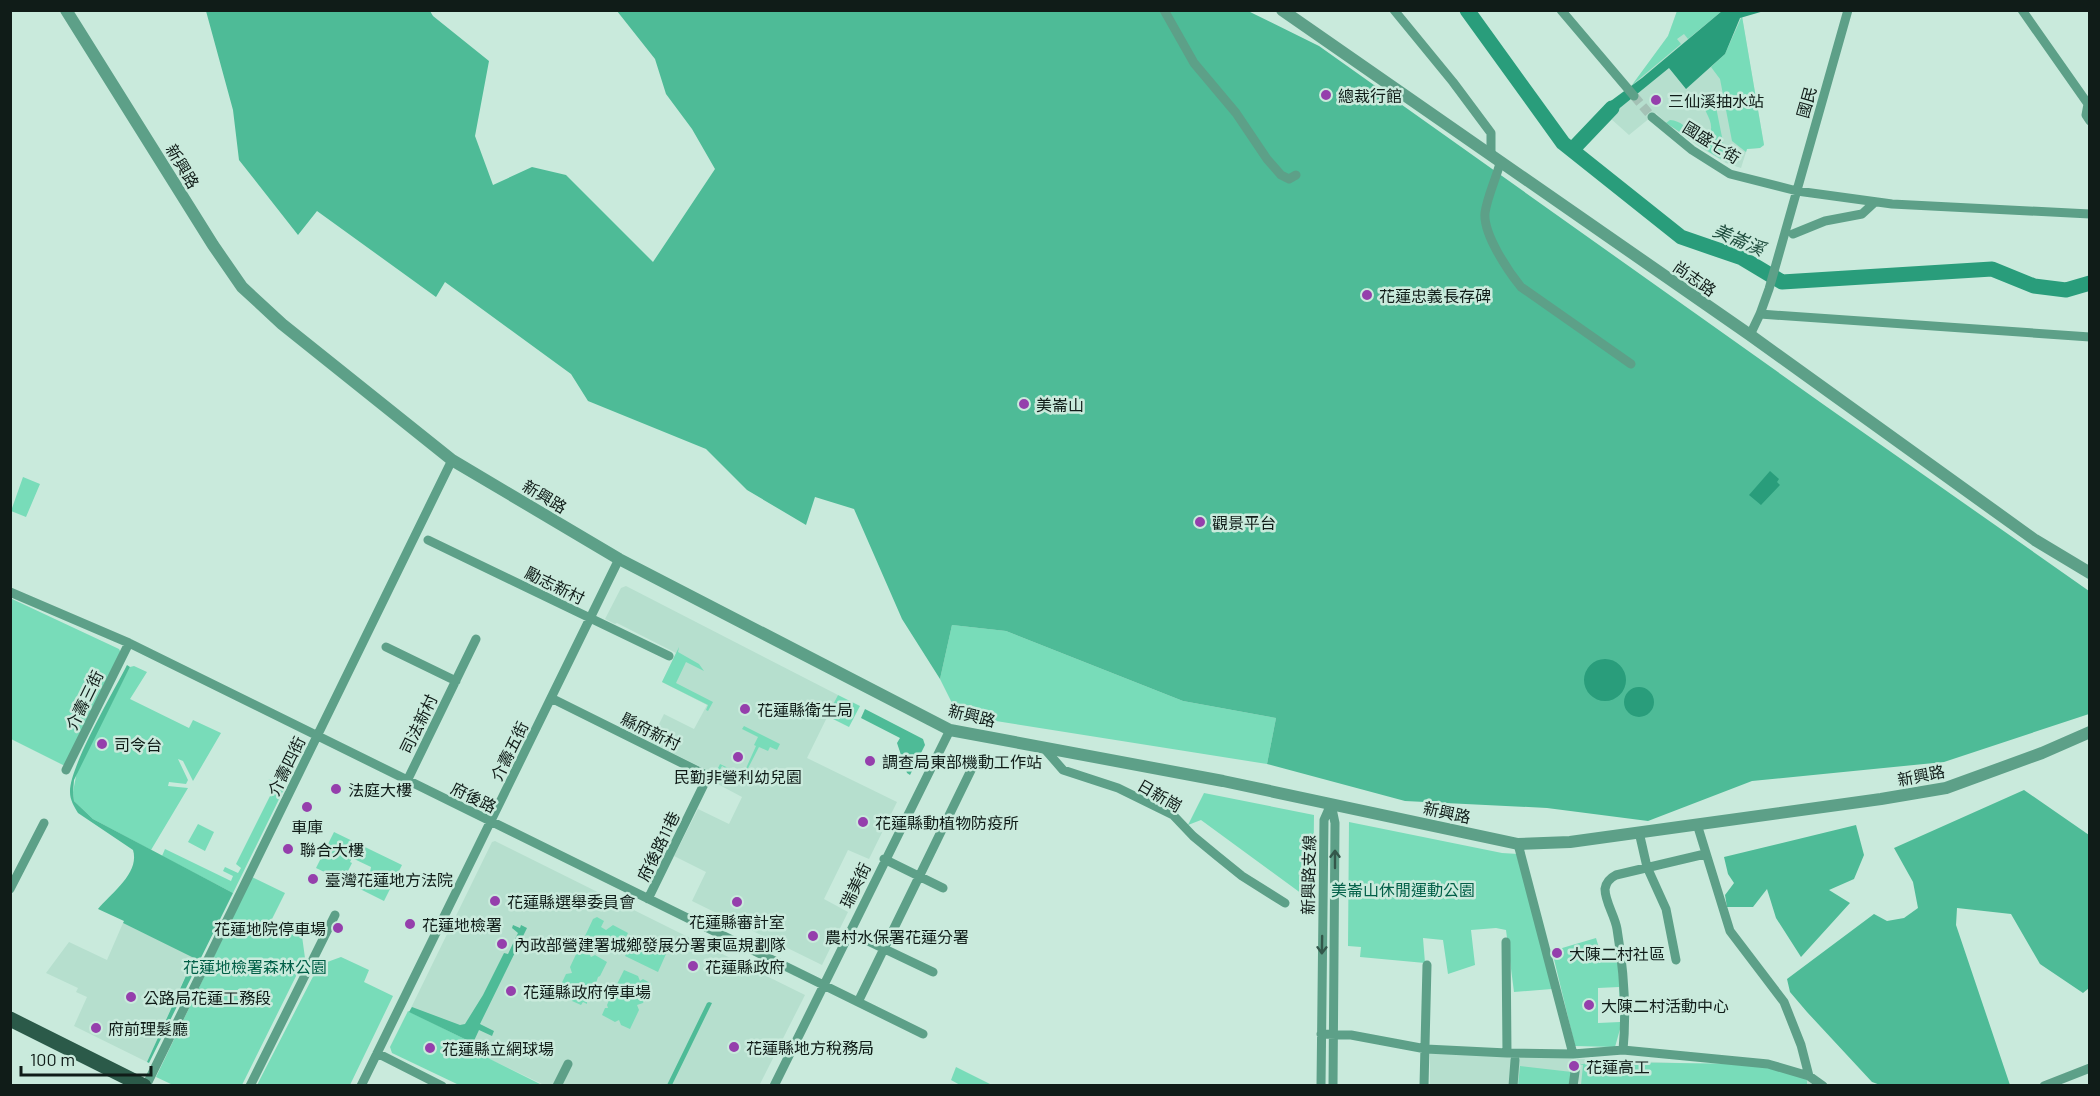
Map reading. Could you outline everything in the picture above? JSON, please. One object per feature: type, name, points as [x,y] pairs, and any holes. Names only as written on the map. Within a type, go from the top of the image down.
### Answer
[{"type":"main road","points":[[10,1019],[145,1086]]},
{"type":"street","name":"新興路","points":[[66,10],[213,245],[242,287],[291,331],[452,460],[619,559],[950,730],[1223,781],[1518,844],[1570,842],[1881,800],[1946,788],[2043,753],[2090,732]]},
{"type":"street","points":[[1164,10],[1194,63],[1236,113],[1267,159],[1281,175],[1289,178],[1296,175]]},
{"type":"street","name":"尚志路","points":[[1282,10],[1750,335],[2035,540],[2090,573]]},
{"type":"street","points":[[1394,10],[1491,133],[1491,154]]},
{"type":"street","points":[[1561,10],[1634,96]]},
{"type":"street","name":"國民","points":[[1750,335],[1768,289],[1848,10]]},
{"type":"street","points":[[2022,10],[2088,104],[2086,115],[2090,121]]},
{"type":"street","name":"國盛七街","points":[[1652,117],[1692,150],[1730,174],[1797,191],[1875,202],[2090,214]]},
{"type":"street","points":[[1500,163],[1485,211],[1485,219],[1496,250],[1511,275],[1530,293],[1631,364]]},
{"type":"street","points":[[1792,234],[1825,221],[1862,214],[1875,202]]},
{"type":"street","points":[[1760,314],[2090,337]]},
{"type":"street","name":"介壽四街","points":[[145,1086],[452,460]]},
{"type":"street","name":"勵志新村","points":[[428,540],[669,656]]},
{"type":"street","name":"介壽五街","points":[[361,1086],[619,559]]},
{"type":"street","name":"府後路","points":[[10,591],[129,643],[923,1034]]},
{"type":"street","name":"司法新村","points":[[407,781],[476,639]]},
{"type":"street","name":"介壽三街","points":[[66,770],[129,643]]},
{"type":"street","name":"司法新村","points":[[386,647],[456,681]]},
{"type":"street","name":"縣府新村","points":[[551,698],[708,776],[694,805]]},
{"type":"street","name":"瑞美街","points":[[774,1086],[950,730]]},
{"type":"street","name":"日新崗","points":[[1043,747],[1064,770],[1118,788],[1173,815],[1193,836],[1242,876],[1285,903]]},
{"type":"street","points":[[858,1002],[975,762]]},
{"type":"street","name":"新興路支線","points":[[1321,1086],[1324,820],[1331,804]]},
{"type":"street","name":"新興路支線","points":[[1331,804],[1335,823],[1333,1086]]},
{"type":"street","name":"府後路11巷","points":[[648,899],[694,805]]},
{"type":"street","points":[[10,889],[44,823]]},
{"type":"street","points":[[1697,824],[1730,932],[1784,1002],[1801,1045],[1809,1076]]},
{"type":"street","points":[[1639,832],[1647,867],[1666,909],[1677,960]]},
{"type":"street","points":[[1518,844],[1574,1054]]},
{"type":"street","points":[[1623,1050],[1626,990],[1617,926],[1605,886],[1616,875],[1705,854]]},
{"type":"street","points":[[884,860],[943,888]]},
{"type":"street","points":[[250,1086],[335,915]]},
{"type":"street","points":[[849,932],[933,972]]},
{"type":"street","points":[[1506,942],[1507,1053]]},
{"type":"street","points":[[1424,1086],[1427,965]]},
{"type":"street","points":[[1321,1034],[1334,1034],[1426,1049],[1574,1054],[1623,1050],[1768,1064],[1809,1076],[1822,1086]]},
{"type":"street","points":[[377,1053],[442,1086]]},
{"type":"street","points":[[1513,1086],[1515,1060]]},
{"type":"street","points":[[557,1086],[568,1064]]},
{"type":"street","points":[[1573,1086],[1576,1065]]},
{"type":"street","points":[[2044,1086],[2090,1068]]},
{"type":"shaded area","points":[[206,11],[430,11],[433,16],[489,61],[475,136],[493,185],[532,167],[566,175],[653,262],[715,169],[692,129],[666,94],[655,59],[617,11],[1248,11],[1319,46],[2089,591],[2089,714],[1944,762],[1752,781],[1648,821],[1547,808],[1405,801],[1267,764],[1276,718],[1183,701],[1006,631],[952,625],[940,679],[902,619],[854,509],[815,497],[806,525],[747,490],[706,449],[588,401],[571,374],[445,282],[436,297],[317,211],[298,235],[239,160],[233,110]]},
{"type":"shaded area","name":"三仙溪抽水站","points":[[1677,11],[1761,11],[1742,17],[1764,145],[1760,148],[1747,149],[1741,168],[1726,163],[1701,148],[1656,113],[1629,135],[1610,118],[1604,106],[1632,85],[1668,36]]},
{"type":"shaded area","points":[[1722,11],[1764,11],[1740,18],[1725,54],[1686,89],[1669,68],[1610,116],[1604,106],[1642,78]]},
{"type":"shaded area","points":[[1770,471],[1779,479],[1777,482],[1780,485],[1761,505],[1749,495]]},
{"type":"shaded area","points":[[626,586],[838,695],[807,758],[897,802],[869,859],[848,850],[824,899],[848,912],[822,965],[692,901],[706,872],[674,856],[698,809],[729,824],[742,797],[712,781],[715,774],[650,742],[664,714],[694,729],[707,705],[662,682],[676,653],[605,619],[621,588]]},
{"type":"shaded area","points":[[1605,659],[1620,665],[1626,680],[1620,695],[1605,701],[1590,695],[1584,680],[1590,665]]},
{"type":"shaded area","points":[[127,665],[130,667],[74,780],[74,801],[93,819],[233,893],[149,1063],[147,1062],[194,958],[98,909],[128,875],[134,858],[133,850],[78,813],[71,800],[70,792],[84,748]]},
{"type":"shaded area","points":[[1639,687],[1645,688],[1653,696],[1653,708],[1645,716],[1639,717],[1633,716],[1625,708],[1624,702],[1625,696],[1633,688]]},
{"type":"shaded area","points":[[865,709],[923,739],[925,745],[910,775],[907,773],[897,743],[900,738],[861,718]]},
{"type":"shaded area","points":[[2024,790],[2089,835],[2089,988],[2083,993],[2040,964],[2011,914],[1957,908],[1956,925],[2010,1085],[1883,1086],[1872,1082],[1790,992],[1787,979],[1874,914],[1887,921],[1904,918],[1918,908],[1913,882],[1894,848]]},
{"type":"shaded area","points":[[1856,825],[1864,855],[1854,879],[1829,890],[1850,903],[1801,957],[1776,918],[1767,889],[1753,907],[1727,907],[1725,895],[1734,883],[1728,874],[1724,857]]},
{"type":"shaded area","name":"花蓮縣政府","points":[[495,841],[805,995],[759,1086],[544,1085],[469,1049],[472,1042],[409,1012],[492,842]]},
{"type":"shaded area","name":"公路局花蓮工務段","points":[[123,923],[194,957],[147,1062],[74,1026],[87,997],[76,992],[78,988],[46,973],[69,942],[107,960]]},
{"type":"shaded area","points":[[513,925],[527,928],[480,1024],[494,1031],[492,1036],[479,1030],[473,1043],[409,1012],[412,1007],[460,1025],[465,1024],[483,995],[504,953],[508,954],[518,933],[512,928]]},
{"type":"shaded area","points":[[707,1003],[712,1003],[672,1085],[667,1085]]},
{"type":"shaded area","name":"花蓮高工","points":[[1430,1052],[1680,1063],[1757,1070],[1806,1079],[1814,1085],[1430,1085]]},
{"type":"green space","points":[[1677,11],[1722,11],[1688,39],[1684,34],[1677,39],[1681,44],[1632,85],[1668,36]]},
{"type":"green space","points":[[1742,16],[1764,145],[1760,148],[1747,149],[1746,152],[1732,141],[1720,79],[1711,67],[1725,54]]},
{"type":"green space","points":[[1707,94],[1714,97],[1727,162],[1666,123],[1670,120],[1677,122],[1693,135],[1702,131],[1710,134],[1711,124],[1702,98]]},
{"type":"green space","points":[[23,477],[40,484],[26,517],[11,511]]},
{"type":"green space","points":[[10,598],[119,649],[121,653],[68,764],[63,765],[11,739]]},
{"type":"green space","points":[[952,625],[1006,631],[1183,701],[1276,718],[1267,764],[958,715],[940,679]]},
{"type":"green space","points":[[679,647],[678,652],[699,664],[704,671],[686,662],[676,683],[713,702],[708,711],[706,710],[708,705],[662,682]]},
{"type":"green space","points":[[134,666],[147,672],[130,699],[189,728],[193,720],[221,733],[193,781],[183,761],[178,759],[188,780],[186,784],[169,782],[168,786],[188,788],[151,850],[93,819],[74,801],[73,792],[77,771],[130,667]]},
{"type":"green space","points":[[838,695],[860,706],[849,727],[827,716]]},
{"type":"green space","points":[[744,726],[780,744],[777,750],[770,747],[768,751],[759,747],[743,778],[722,766],[717,775],[715,774],[720,764],[743,775],[758,737],[742,729]]},
{"type":"green space","points":[[268,779],[285,787],[233,893],[162,856],[165,849],[231,881],[233,876],[223,871],[225,867],[238,873],[241,868],[236,864],[276,784]]},
{"type":"green space","name":"美崙山休閒運動公園","points":[[1204,793],[1314,815],[1313,902],[1201,820],[1188,825]]},
{"type":"green space","name":"美崙山休閒運動公園","points":[[1349,822],[1502,853],[1518,854],[1552,989],[1514,992],[1506,930],[1496,928],[1471,930],[1475,965],[1448,974],[1443,940],[1423,938],[1425,963],[1360,957],[1361,947],[1348,946]]},
{"type":"green space","points":[[198,824],[214,832],[205,851],[188,842]]},
{"type":"green space","points":[[334,832],[402,865],[384,901],[358,888],[371,867],[352,858],[350,862],[352,863],[343,881],[316,868]]},
{"type":"green space","name":"花蓮地檢署森林公園","points":[[252,877],[285,893],[271,921],[302,936],[305,958],[242,1085],[173,1085],[156,1077]]},
{"type":"green space","points":[[597,917],[604,921],[601,927],[606,930],[613,925],[628,933],[618,953],[585,936],[593,919]]},
{"type":"green space","points":[[635,936],[652,945],[649,951],[655,954],[658,948],[665,951],[666,954],[658,972],[625,956]]},
{"type":"green space","points":[[1596,938],[1603,961],[1618,960],[1621,1005],[1619,987],[1598,988],[1598,1023],[1620,1022],[1621,1011],[1622,1022],[1615,1047],[1575,1046],[1552,951]]},
{"type":"green space","points":[[579,948],[589,953],[591,957],[595,955],[607,962],[595,986],[592,987],[593,990],[587,998],[587,1004],[583,1002],[581,1005],[572,1001],[570,997],[567,998],[557,993],[566,974],[572,973],[570,967]]},
{"type":"green space","name":"花蓮地檢署森林公園","points":[[341,957],[369,970],[364,982],[393,996],[350,1085],[257,1085],[319,965]]},
{"type":"green space","points":[[624,970],[638,976],[640,981],[643,979],[652,984],[643,1003],[637,1005],[639,1010],[630,1029],[621,1025],[619,1020],[615,1022],[602,1015],[605,1008],[608,1008],[607,1005],[618,987],[617,984]]},
{"type":"green space","name":"花蓮縣立網球場","points":[[408,1011],[473,1043],[470,1049],[540,1084],[539,1086],[459,1085],[392,1053],[390,1047]]},
{"type":"green space","points":[[1591,1062],[1756,1064],[1807,1077],[1807,1085],[1581,1085],[1583,1065],[1579,1065]]},
{"type":"green space","points":[[1520,1066],[1572,1072],[1570,1085],[1518,1086]]},
{"type":"green space","points":[[956,1067],[992,1085],[960,1085],[951,1080]]},
{"type":"waterway","name":"美崙溪","points":[[1467,10],[1563,143],[1681,237],[1742,258],[1782,282],[1992,269],[2034,286],[2066,290],[2090,283]]},
{"type":"waterway","points":[[1572,150],[1612,108]]},
{"type":"tunnel","points":[[1634,96],[1652,117]]},
{"type":"place","name":"總裁行館","points":[[1326,95]]},
{"type":"place","name":"三仙溪抽水站","points":[[1656,100]]},
{"type":"place","name":"花蓮忠義長存碑","points":[[1367,295]]},
{"type":"place","name":"美崙山","points":[[1024,404]]},
{"type":"place","name":"觀景平台","points":[[1200,522]]},
{"type":"place","name":"花蓮縣衛生局","points":[[745,709]]},
{"type":"place","name":"司令台","points":[[102,744]]},
{"type":"place","name":"民勤非營利幼兒園","points":[[738,757]]},
{"type":"place","name":"調查局東部機動工作站","points":[[870,761]]},
{"type":"place","name":"法庭大樓","points":[[336,789]]},
{"type":"place","name":"車庫","points":[[307,807]]},
{"type":"place","name":"花蓮縣動植物防疫所","points":[[863,822]]},
{"type":"place","name":"聯合大樓","points":[[288,849]]},
{"type":"place","name":"臺灣花蓮地方法院","points":[[313,879]]},
{"type":"place","name":"花蓮縣選舉委員會","points":[[495,901]]},
{"type":"place","name":"花蓮縣審計室","points":[[737,902]]},
{"type":"place","name":"花蓮地檢署","points":[[410,924]]},
{"type":"place","name":"花蓮地院停車場","points":[[338,928]]},
{"type":"place","name":"農村水保署花蓮分署","points":[[813,936]]},
{"type":"place","name":"內政部營建署城鄉發展分署東區規劃隊","points":[[502,944]]},
{"type":"place","name":"大陳二村社區","points":[[1557,953]]},
{"type":"place","name":"花蓮縣政府","points":[[693,966]]},
{"type":"place","name":"花蓮縣政府停車場","points":[[511,991]]},
{"type":"place","name":"公路局花蓮工務段","points":[[131,997]]},
{"type":"place","name":"大陳二村活動中心","points":[[1589,1005]]},
{"type":"place","name":"府前理髮廳","points":[[96,1028]]},
{"type":"place","name":"花蓮縣地方稅務局","points":[[734,1047]]},
{"type":"place","name":"花蓮縣立網球場","points":[[430,1048]]},
{"type":"place","name":"花蓮高工","points":[[1574,1066]]}]
